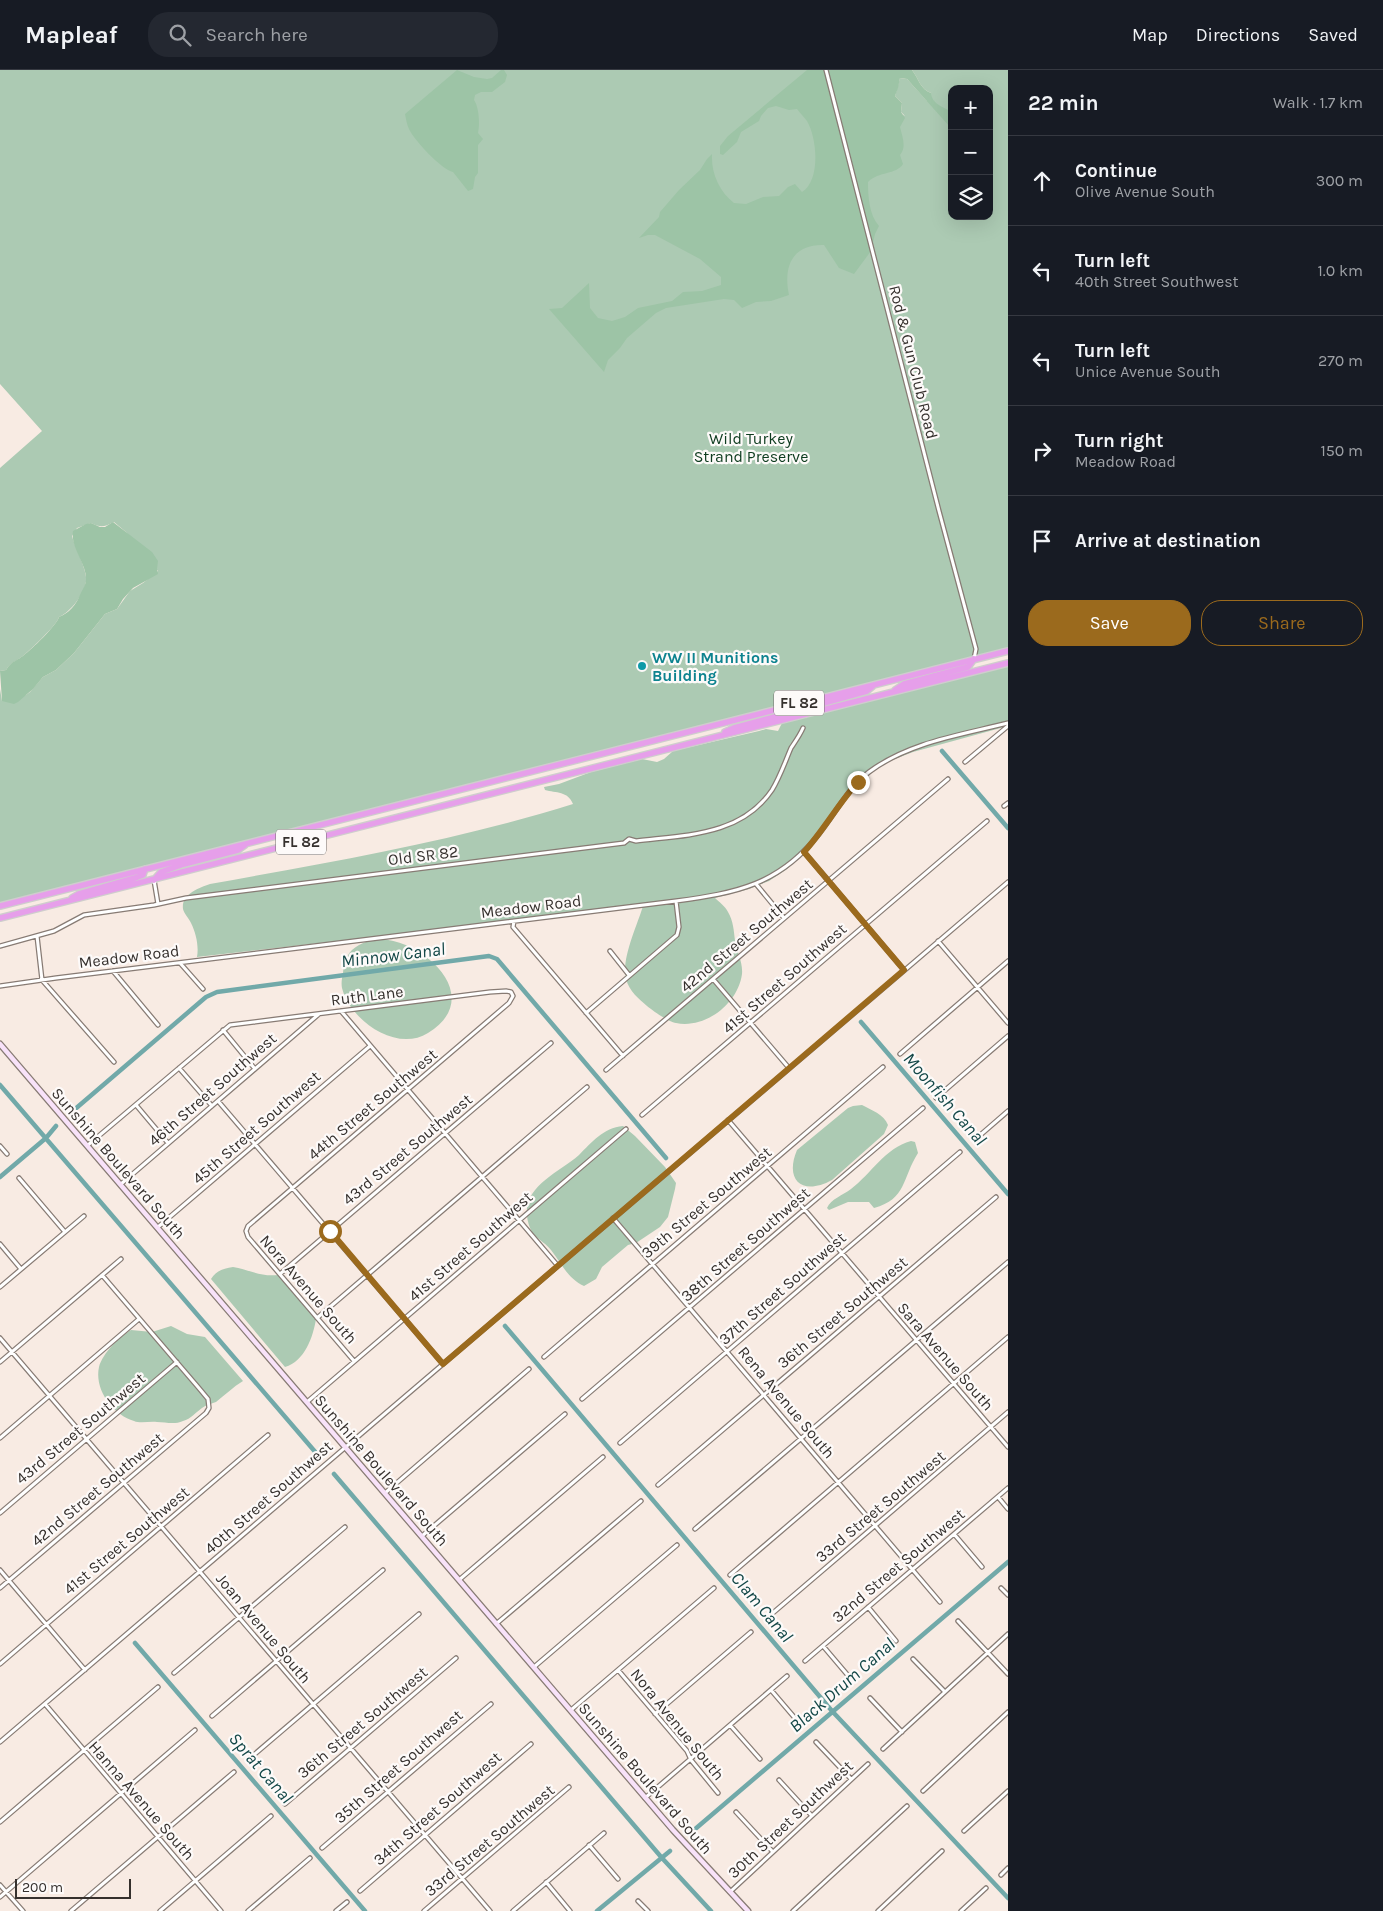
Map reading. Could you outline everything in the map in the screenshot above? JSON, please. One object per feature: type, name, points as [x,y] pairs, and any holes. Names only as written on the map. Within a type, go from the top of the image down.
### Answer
[{"type":"highway","name":"FL 82","points":[[0,906],[1008,651]]},
{"type":"highway","points":[[889,694],[904,684],[968,667],[974,659]]},
{"type":"highway","name":"FL 82","points":[[0,918],[1008,663]]},
{"type":"highway","points":[[806,714],[809,708],[813,706],[867,692],[874,685]]},
{"type":"highway","points":[[717,737],[734,728],[786,714],[790,712],[793,705]]},
{"type":"highway","points":[[154,880],[161,872],[238,850],[246,844]]},
{"type":"highway","points":[[68,901],[79,894],[143,875],[145,869]]},
{"type":"street","name":"Rod & Gun Club Road","points":[[826,70],[976,650],[974,659]]},
{"type":"street","points":[[965,762],[1008,725]]},
{"type":"street","name":"Meadow Road","points":[[0,986],[726,894],[756,884],[783,869],[804,852],[852,789],[866,775],[886,761],[916,747],[1008,725]]},
{"type":"street","name":"Old SR 82","points":[[0,946],[63,927],[84,915],[186,898],[624,843],[629,839],[636,842],[718,830],[741,819],[765,798],[778,780],[803,728]]},
{"type":"street","name":"42nd Street Southwest","points":[[606,1070],[948,779]]},
{"type":"street","points":[[1004,806],[1008,803]]},
{"type":"street","name":"41st Street Southwest","points":[[642,1115],[987,821]]},
{"type":"street","points":[[804,852],[904,970]]},
{"type":"street","points":[[154,880],[158,904]]},
{"type":"street","name":"40th Street Southwest","points":[[0,1742],[1008,882]]},
{"type":"street","points":[[756,884],[784,918]]},
{"type":"street","points":[[586,1013],[676,935],[679,927],[676,901]]},
{"type":"street","points":[[514,921],[514,927],[623,1056]]},
{"type":"street","points":[[37,936],[42,980],[114,1062]]},
{"type":"street","points":[[938,941],[1008,1023]]},
{"type":"street","points":[[610,952],[630,975]]},
{"type":"street","points":[[900,1054],[1008,961]]},
{"type":"street","points":[[180,963],[203,989]]},
{"type":"street","points":[[113,971],[158,1025]]},
{"type":"street","points":[[713,979],[789,1068]]},
{"type":"street","name":"Ruth Lane","points":[[223,1030],[230,1025],[506,991],[511,992],[513,996]]},
{"type":"street","name":"44th Street Southwest","points":[[246,1231],[248,1226],[408,1090],[508,1003],[513,996]]},
{"type":"street","points":[[341,1011],[558,1266]]},
{"type":"street","name":"46th Street Southwest","points":[[121,1184],[320,1014]]},
{"type":"street","points":[[88,1145],[223,1030],[256,1069]]},
{"type":"street","points":[[936,1098],[1008,1036]]},
{"type":"street","name":"43rd Street Southwest","points":[[280,1274],[551,1043]]},
{"type":"street","name":"Sunshine Boulevard South","points":[[0,1044],[645,1798],[748,1911]]},
{"type":"street","name":"45th Street Southwest","points":[[158,1227],[370,1046]]},
{"type":"street","name":"39th Street Southwest","points":[[544,1357],[883,1067]]},
{"type":"street","points":[[179,1068],[212,1106]]},
{"type":"street","points":[[317,1318],[587,1087]]},
{"type":"street","points":[[218,1101],[443,1364]]},
{"type":"street","points":[[136,1105],[168,1143]]},
{"type":"street","name":"38th Street Southwest","points":[[582,1399],[923,1108]]},
{"type":"street","points":[[978,1137],[1008,1111]]},
{"type":"street","name":"Sara Avenue South","points":[[728,1120],[1008,1447]]},
{"type":"street","name":"41st Street Southwest","points":[[307,1402],[626,1129]]},
{"type":"street","points":[[0,1146],[7,1154]]},
{"type":"street","name":"37th Street Southwest","points":[[620,1443],[960,1152]]},
{"type":"street","points":[[19,1178],[65,1232]]},
{"type":"street","name":"36th Street Southwest","points":[[658,1486],[996,1197]]},
{"type":"street","points":[[0,1287],[84,1216]]},
{"type":"street","name":"Rena Avenue South","points":[[614,1218],[940,1602]]},
{"type":"street","name":"Nora Avenue South","points":[[246,1231],[248,1237],[354,1361]]},
{"type":"street","points":[[0,1244],[21,1269]]},
{"type":"street","points":[[0,1362],[121,1259]]},
{"type":"street","points":[[695,1529],[1008,1262]]},
{"type":"street","points":[[102,1276],[177,1362]]},
{"type":"street","points":[[0,1438],[139,1319]]},
{"type":"street","points":[[730,1575],[1008,1337]]},
{"type":"street","name":"Joan Avenue South","points":[[0,1338],[490,1911]]},
{"type":"street","name":"42nd Street Southwest","points":[[0,1588],[206,1413],[209,1408],[208,1399],[177,1362]]},
{"type":"street","name":"43rd Street Southwest","points":[[0,1513],[177,1362]]},
{"type":"street","points":[[385,1493],[529,1369]]},
{"type":"street","name":"33rd Street Southwest","points":[[767,1618],[1008,1412]]},
{"type":"street","points":[[422,1536],[565,1414]]},
{"type":"street","name":"41st Street Southwest","points":[[0,1664],[268,1435]]},
{"type":"street","points":[[459,1580],[603,1457]]},
{"type":"street","name":"32nd Street Southwest","points":[[805,1661],[1008,1488]]},
{"type":"street","points":[[998,1497],[1008,1509]]},
{"type":"street","points":[[496,1624],[640,1501]]},
{"type":"street","points":[[174,1673],[345,1527]]},
{"type":"street","points":[[954,1534],[982,1567]]},
{"type":"street","points":[[534,1667],[677,1545]]},
{"type":"street","points":[[0,1570],[85,1670]]},
{"type":"street","points":[[212,1716],[383,1570]]},
{"type":"street","points":[[571,1710],[714,1588]]},
{"type":"street","points":[[1001,1588],[1008,1595]]},
{"type":"street","points":[[868,1608],[896,1641]]},
{"type":"street","points":[[249,1759],[419,1614]]},
{"type":"street","points":[[958,1621],[1008,1674]]},
{"type":"street","points":[[655,1714],[751,1632]]},
{"type":"street","points":[[884,1749],[1008,1634]]},
{"type":"street","points":[[823,1646],[852,1679]]},
{"type":"street","name":"36th Street Southwest","points":[[284,1804],[456,1658]]},
{"type":"street","points":[[914,1659],[945,1692]]},
{"type":"street","name":"Nora Avenue South","points":[[618,1670],[687,1751],[690,1760],[718,1793]]},
{"type":"street","points":[[645,1798],[787,1676]]},
{"type":"street","points":[[0,1822],[158,1686]]},
{"type":"street","points":[[771,1690],[800,1724]]},
{"type":"street","points":[[870,1698],[902,1732]]},
{"type":"street","name":"Hanna Avenue South","points":[[45,1704],[221,1911]]},
{"type":"street","name":"35th Street Southwest","points":[[322,1848],[491,1704]]},
{"type":"street","points":[[923,1791],[1008,1712]]},
{"type":"street","points":[[730,1725],[760,1759]]},
{"type":"street","points":[[0,1897],[195,1730]]},
{"type":"street","points":[[816,1742],[851,1780]]},
{"type":"street","name":"34th Street Southwest","points":[[360,1891],[531,1744]]},
{"type":"street","name":"30th Street Southwest","points":[[730,1892],[868,1764]]},
{"type":"street","points":[[71,1911],[234,1772]]},
{"type":"street","points":[[779,1780],[812,1816]]},
{"type":"street","name":"33rd Street Southwest","points":[[424,1911],[569,1787]]},
{"type":"street","points":[[964,1831],[1008,1790]]},
{"type":"street","points":[[794,1911],[906,1806]]},
{"type":"street","points":[[736,1812],[773,1852]]},
{"type":"street","points":[[160,1911],[271,1816]]},
{"type":"street","points":[[513,1911],[604,1833]]},
{"type":"street","points":[[589,1846],[618,1879]]},
{"type":"street","points":[[878,1911],[942,1851]]},
{"type":"street","points":[[248,1911],[310,1858]]},
{"type":"street","points":[[1001,1875],[1008,1868]]},
{"type":"street","points":[[546,1882],[570,1911]]},
{"type":"street","points":[[0,1884],[23,1911]]},
{"type":"street","points":[[962,1911],[986,1888]]},
{"type":"street","points":[[638,1901],[648,1911]]},
{"type":"street","points":[[336,1911],[347,1902]]},
{"type":"green space","name":"Wild Turkey Strand Preserve","points":[[0,70],[821,70],[905,116],[901,112],[902,103],[895,96],[900,78],[907,79],[927,101],[931,98],[931,93],[922,86],[912,70],[1008,70],[1008,649],[0,904],[0,689],[2,701],[26,695],[43,677],[56,670],[74,653],[105,614],[117,609],[130,591],[158,571],[126,532],[114,522],[102,526],[91,523],[77,528],[72,536],[86,577],[82,594],[73,606],[59,617],[49,631],[32,648],[6,670],[0,671],[0,468],[42,431],[0,384]]},
{"type":"green space","points":[[457,70],[474,77],[487,79],[492,78],[501,70],[504,70],[507,75],[505,82],[492,92],[481,92],[475,95],[474,100],[479,116],[478,133],[483,139],[478,145],[478,173],[475,177],[473,189],[468,191],[453,172],[442,166],[416,140],[408,127],[405,114]]},
{"type":"green space","points":[[807,70],[912,70],[922,86],[931,93],[933,100],[948,110],[948,125],[907,79],[900,78],[895,96],[902,103],[901,112],[905,118],[900,127],[904,145],[900,155],[903,164],[896,170],[877,176],[868,182],[871,211],[879,226],[871,251],[854,274],[839,268],[824,245],[804,248],[792,259],[789,267],[787,285],[789,295],[771,301],[756,302],[742,308],[734,300],[724,299],[666,308],[656,313],[627,338],[608,360],[604,372],[549,309],[562,308],[589,283],[590,308],[598,318],[612,321],[625,317],[638,308],[672,301],[683,292],[702,291],[721,285],[721,277],[700,259],[655,235],[639,238],[712,154],[713,168],[717,181],[724,193],[734,203],[746,204],[763,197],[779,196],[788,187],[795,184],[802,192],[808,186],[815,169],[815,148],[807,121],[797,109],[789,110],[776,106],[768,108],[759,121],[741,132],[737,142],[723,155],[720,154],[720,146],[728,136]]},
{"type":"green space","points":[[113,522],[152,552],[158,561],[158,574],[133,588],[117,609],[105,614],[74,653],[56,670],[43,677],[18,702],[14,704],[2,701],[0,671],[6,670],[27,652],[54,626],[59,617],[69,611],[85,586],[86,574],[74,543],[73,531],[86,524],[91,523],[105,527]]},
{"type":"green space","points":[[1008,666],[1008,726],[913,752],[882,764],[854,786],[811,848],[787,869],[769,881],[749,889],[715,898],[725,908],[731,918],[742,965],[742,974],[734,995],[727,1004],[709,1018],[698,1022],[676,1023],[665,1018],[641,1001],[627,983],[625,971],[630,942],[643,906],[197,957],[196,935],[183,909],[183,904],[192,892],[201,887],[393,850],[529,817],[573,804],[565,795],[545,790],[544,787],[559,784],[591,772],[642,759],[657,762],[673,751],[766,729],[778,731],[782,723]]},
{"type":"green space","points":[[381,939],[399,942],[416,950],[431,961],[443,974],[450,989],[451,1004],[444,1019],[428,1033],[415,1038],[402,1039],[389,1036],[364,1022],[347,1000],[342,988],[342,982],[347,956],[359,945]]},
{"type":"green space","points":[[862,1105],[884,1118],[888,1125],[884,1134],[832,1180],[822,1185],[812,1186],[805,1186],[799,1183],[793,1170],[797,1150],[848,1108]]},
{"type":"green space","points":[[623,1126],[665,1167],[676,1183],[675,1189],[668,1217],[660,1227],[636,1243],[628,1245],[602,1267],[596,1279],[584,1286],[569,1275],[551,1250],[532,1231],[527,1214],[528,1203],[540,1184],[579,1155],[598,1136],[616,1127]]},
{"type":"green space","points":[[911,1141],[915,1142],[918,1153],[902,1186],[893,1199],[874,1208],[869,1202],[848,1202],[829,1210],[827,1208],[834,1200],[858,1183],[893,1149]]},
{"type":"green space","points":[[233,1267],[261,1274],[278,1275],[316,1319],[307,1348],[298,1360],[292,1364],[285,1367],[211,1279],[220,1270]]},
{"type":"green space","points":[[171,1326],[187,1334],[205,1337],[243,1381],[216,1402],[180,1422],[139,1422],[126,1418],[112,1407],[102,1393],[98,1376],[101,1362],[112,1346],[131,1330],[152,1332]]},
{"type":"waterway","points":[[942,751],[1008,828]]},
{"type":"waterway","name":"Minnow Canal","points":[[74,1110],[206,997],[217,992],[489,956],[497,959],[666,1158]]},
{"type":"waterway","name":"Moonfish Canal","points":[[861,1022],[1008,1194]]},
{"type":"waterway","points":[[0,1085],[317,1454]]},
{"type":"waterway","points":[[0,1177],[46,1138],[56,1126]]},
{"type":"waterway","name":"Clam Canal","points":[[505,1326],[832,1711],[1008,1898]]},
{"type":"waterway","points":[[334,1474],[662,1858],[711,1911]]},
{"type":"waterway","name":"Black Drum Canal","points":[[694,1830],[1008,1562]]},
{"type":"waterway","name":"Sprat Canal","points":[[135,1643],[365,1911]]},
{"type":"waterway","name":"Black Drum Canal","points":[[597,1911],[670,1851]]},
{"type":"place","name":"WW II Munitions Building","points":[[642,666]]},
{"type":"route","points":[[330,1231],[443,1364],[904,970],[804,852],[858,782]]}]
